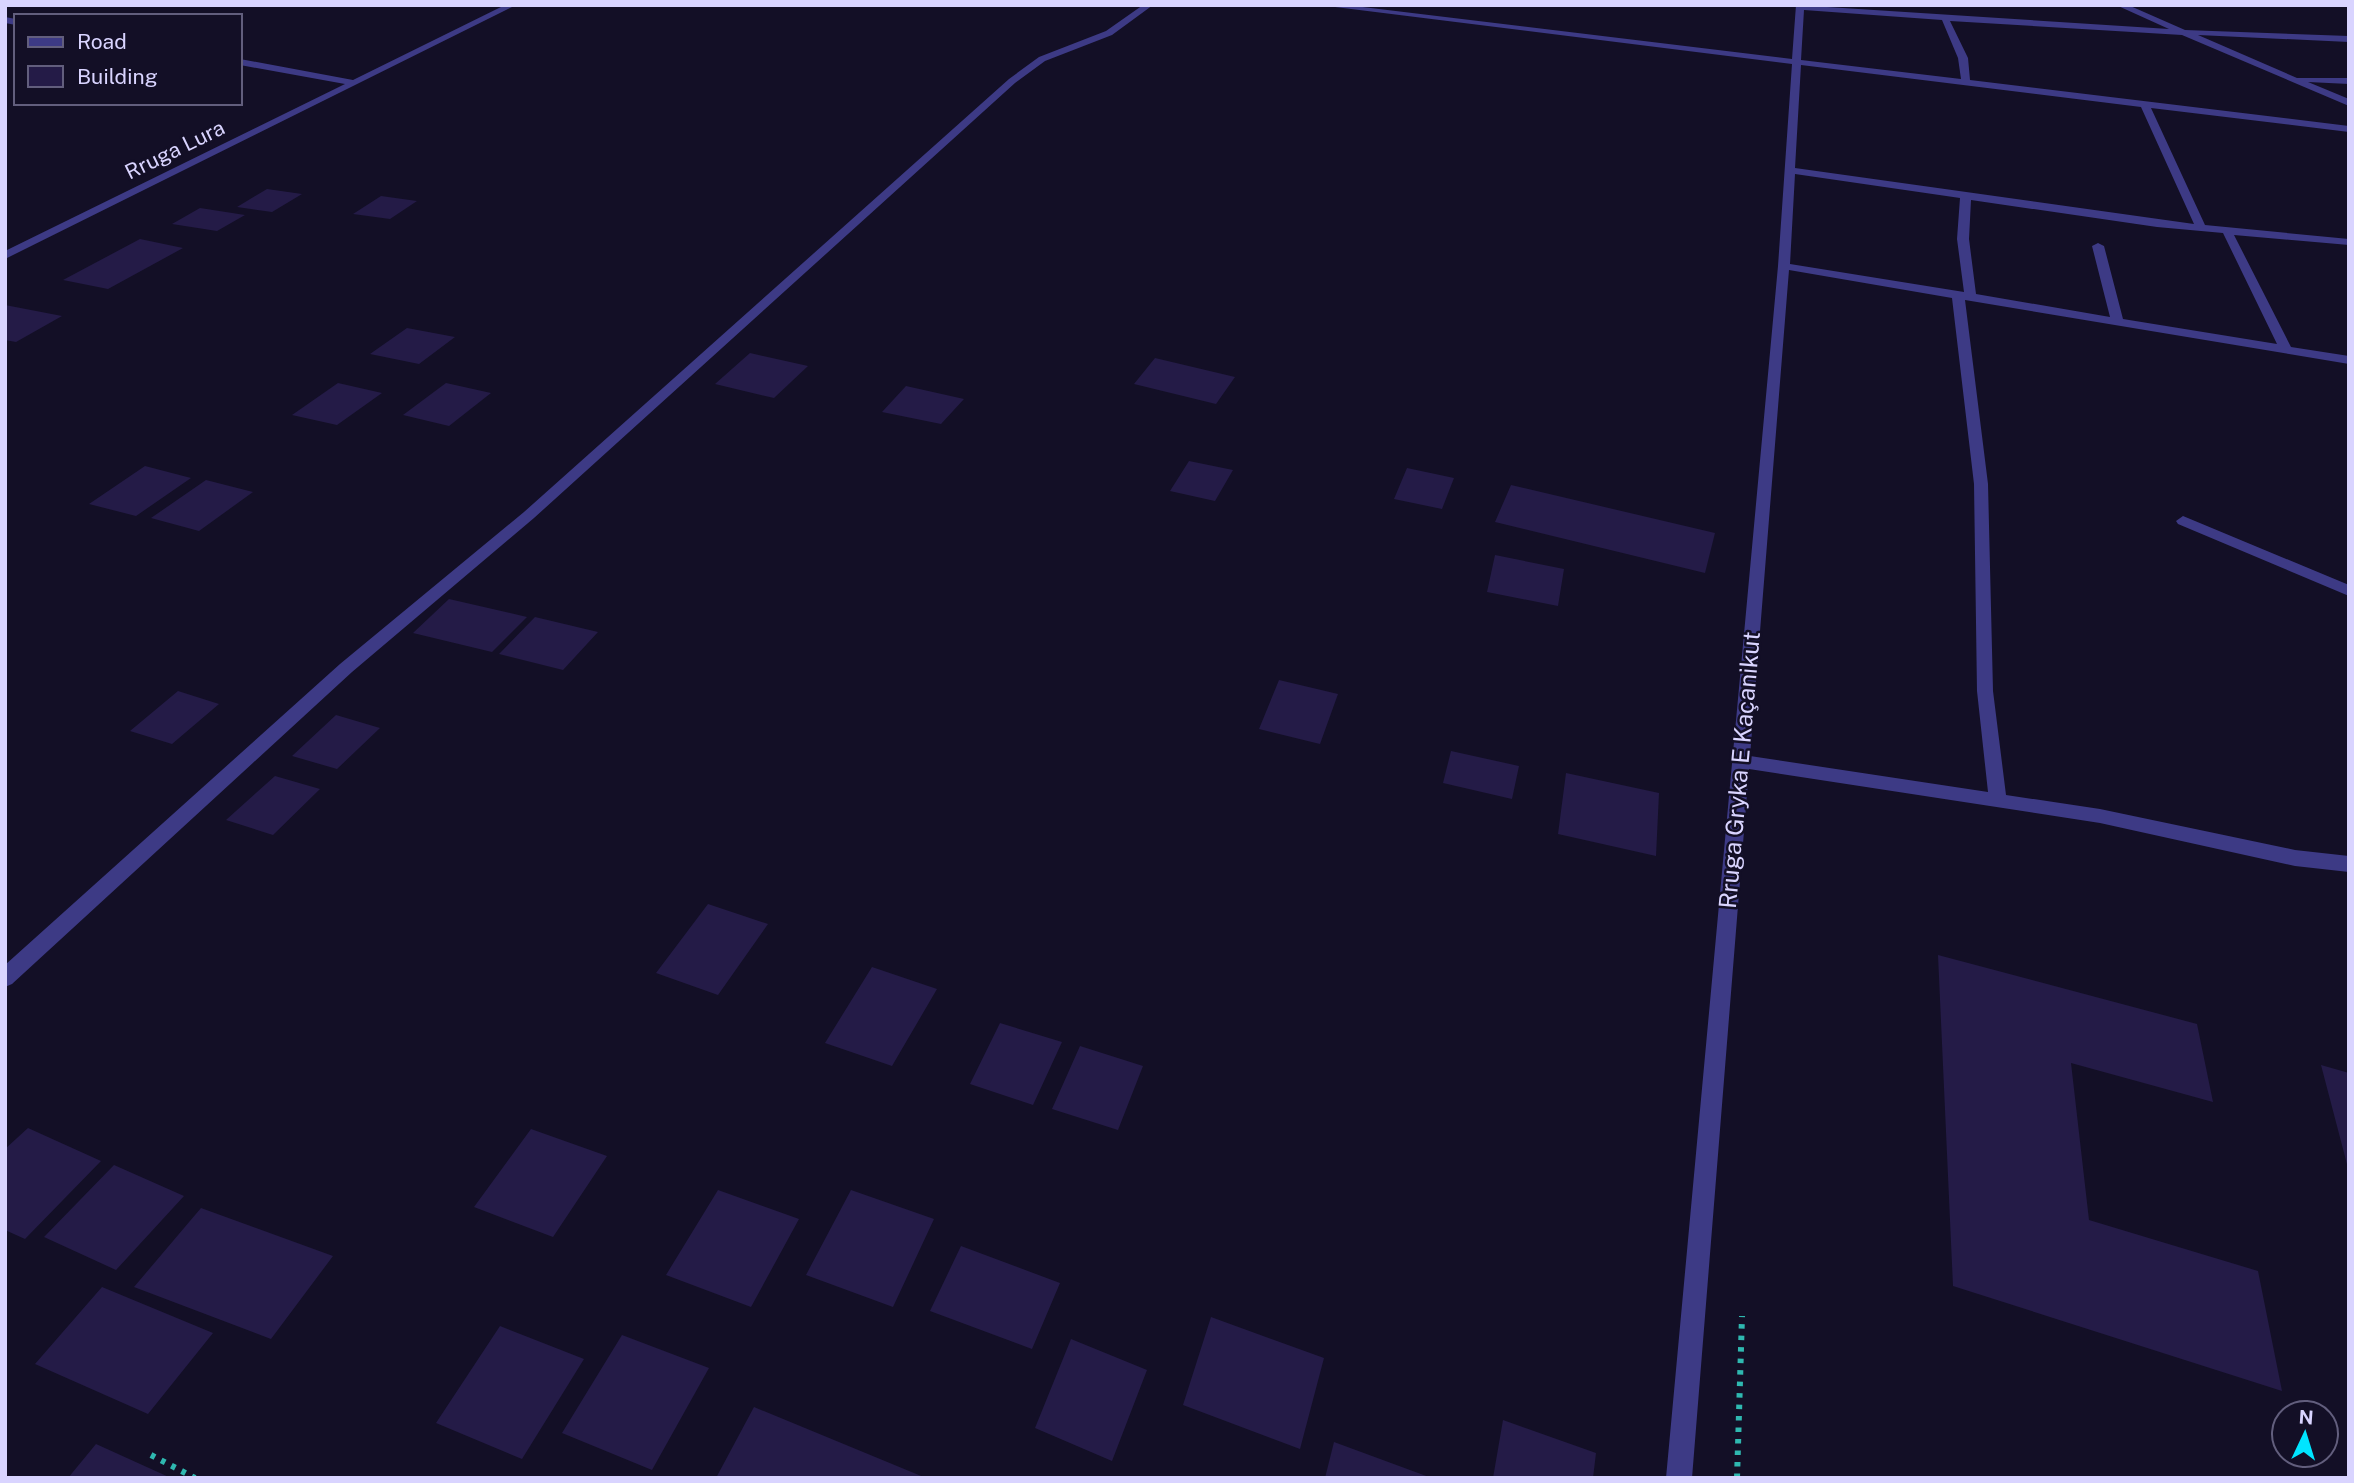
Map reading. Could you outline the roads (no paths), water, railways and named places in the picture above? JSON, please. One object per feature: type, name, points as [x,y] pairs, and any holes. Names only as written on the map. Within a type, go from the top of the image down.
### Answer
[{"type":"street","name":"Rruga Lura","points":[[5,256],[512,5]]},
{"type":"street","points":[[5,978],[346,668],[529,515],[1012,81],[1042,59],[1109,33],[1149,5]]},
{"type":"street","points":[[1323,5],[2349,129]]},
{"type":"street","points":[[2120,5],[2349,103]]},
{"type":"street","points":[[1800,6],[2185,33],[2349,39]]},
{"type":"street","name":"Rruga Gryka E Kaçanikut","points":[[1679,1478],[1784,265],[1800,6]]},
{"type":"street","points":[[1944,16],[1963,58],[1966,83]]},
{"type":"street","points":[[242,62],[354,83]]},
{"type":"street","points":[[2291,78],[2349,81]]},
{"type":"street","points":[[2145,106],[2200,228]]},
{"type":"street","points":[[1788,170],[2200,228],[2349,242]]},
{"type":"street","points":[[1966,196],[1963,239],[1964,295],[1981,484],[1985,691],[1998,800]]},
{"type":"street","points":[[2227,231],[2286,349]]},
{"type":"street","points":[[2098,246],[2117,320]]},
{"type":"street","points":[[1784,265],[2349,360]]},
{"type":"street","points":[[2183,522],[2349,591]]},
{"type":"street","points":[[1741,761],[2100,816],[2295,858],[2349,864]]}]
